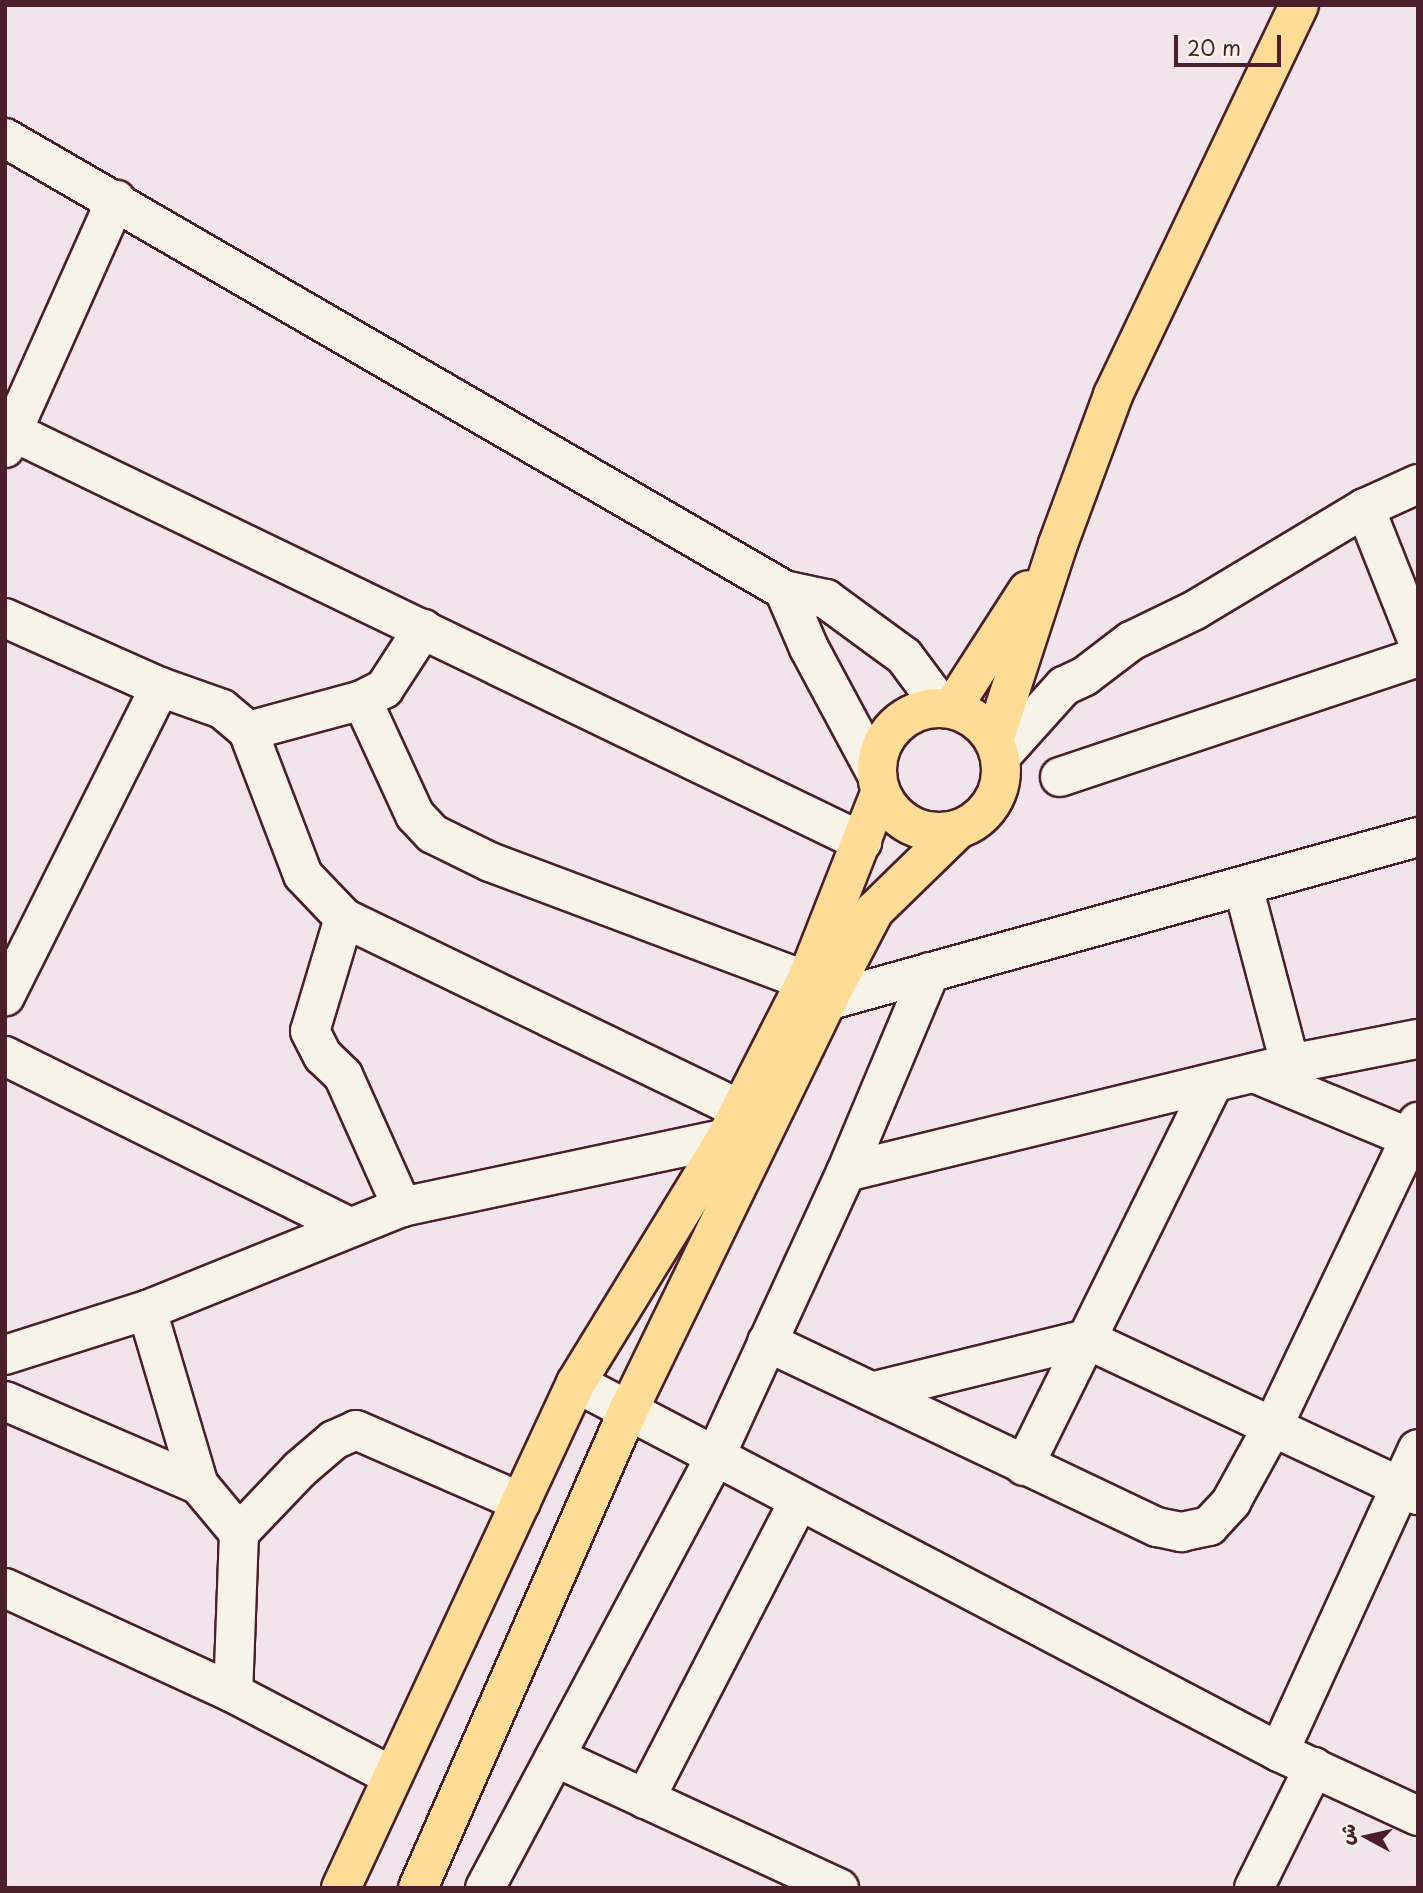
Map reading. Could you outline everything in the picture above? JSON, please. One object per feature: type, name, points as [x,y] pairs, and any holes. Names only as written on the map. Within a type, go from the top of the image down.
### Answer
[{"type":"main road","points":[[341,1888],[390,1775],[576,1383],[733,1124],[817,991],[874,911],[958,829],[974,821],[997,793],[997,749],[1058,544],[1113,395],[1299,5]]},
{"type":"main road","points":[[947,707],[1058,544]]},
{"type":"main road","points":[[418,1888],[628,1410],[817,991],[878,783],[878,752],[902,718],[947,707],[977,720],[997,749]]},
{"type":"main road","points":[[878,783],[900,820],[919,829],[958,829]]},
{"type":"street","points":[[5,138],[784,590],[826,599],[904,656],[947,707]]},
{"type":"street","points":[[116,200],[8,436],[423,629],[862,842]]},
{"type":"street","points":[[997,749],[1064,686],[1085,676],[1131,641],[1195,610],[1365,508],[1418,484]]},
{"type":"street","points":[[1060,776],[1417,641],[1365,508]]},
{"type":"street","points":[[784,590],[809,648],[878,783]]},
{"type":"street","points":[[5,618],[160,687],[222,709],[248,731],[303,875],[344,919],[733,1124]]},
{"type":"street","points":[[248,731],[362,700],[384,689],[423,629]]},
{"type":"street","points":[[5,996],[160,687]]},
{"type":"street","points":[[362,700],[415,815],[433,834],[489,862],[817,991],[930,972],[1418,837]]},
{"type":"street","points":[[1243,886],[1290,1064]]},
{"type":"street","points":[[344,919],[310,1031],[323,1056],[343,1075],[402,1207]]},
{"type":"street","points":[[485,1888],[714,1459],[846,1172],[930,972]]},
{"type":"street","points":[[846,1172],[1290,1064],[1418,1039]]},
{"type":"street","points":[[5,1055],[351,1227]]},
{"type":"street","points":[[766,1342],[875,1391],[1024,1466],[1157,1527],[1181,1532],[1209,1526],[1231,1502],[1273,1426],[1414,1130],[1254,1073]]},
{"type":"street","points":[[1024,1466],[1213,1083]]},
{"type":"street","points":[[5,1355],[147,1310],[402,1207],[733,1124]]},
{"type":"street","points":[[147,1310],[199,1485],[239,1533]]},
{"type":"street","points":[[875,1391],[1086,1339],[1409,1491]]},
{"type":"street","points":[[576,1383],[714,1459],[1279,1752],[1418,1815]]},
{"type":"street","points":[[5,1401],[199,1485]]},
{"type":"street","points":[[233,1693],[239,1533],[300,1469],[334,1440],[356,1430],[521,1502]]},
{"type":"street","points":[[1279,1752],[1409,1491],[1418,1449]]},
{"type":"street","points":[[645,1799],[798,1503]]},
{"type":"street","points":[[5,1587],[233,1693],[390,1775]]},
{"type":"street","points":[[555,1757],[839,1888]]},
{"type":"street","points":[[1254,1888],[1314,1768]]}]
